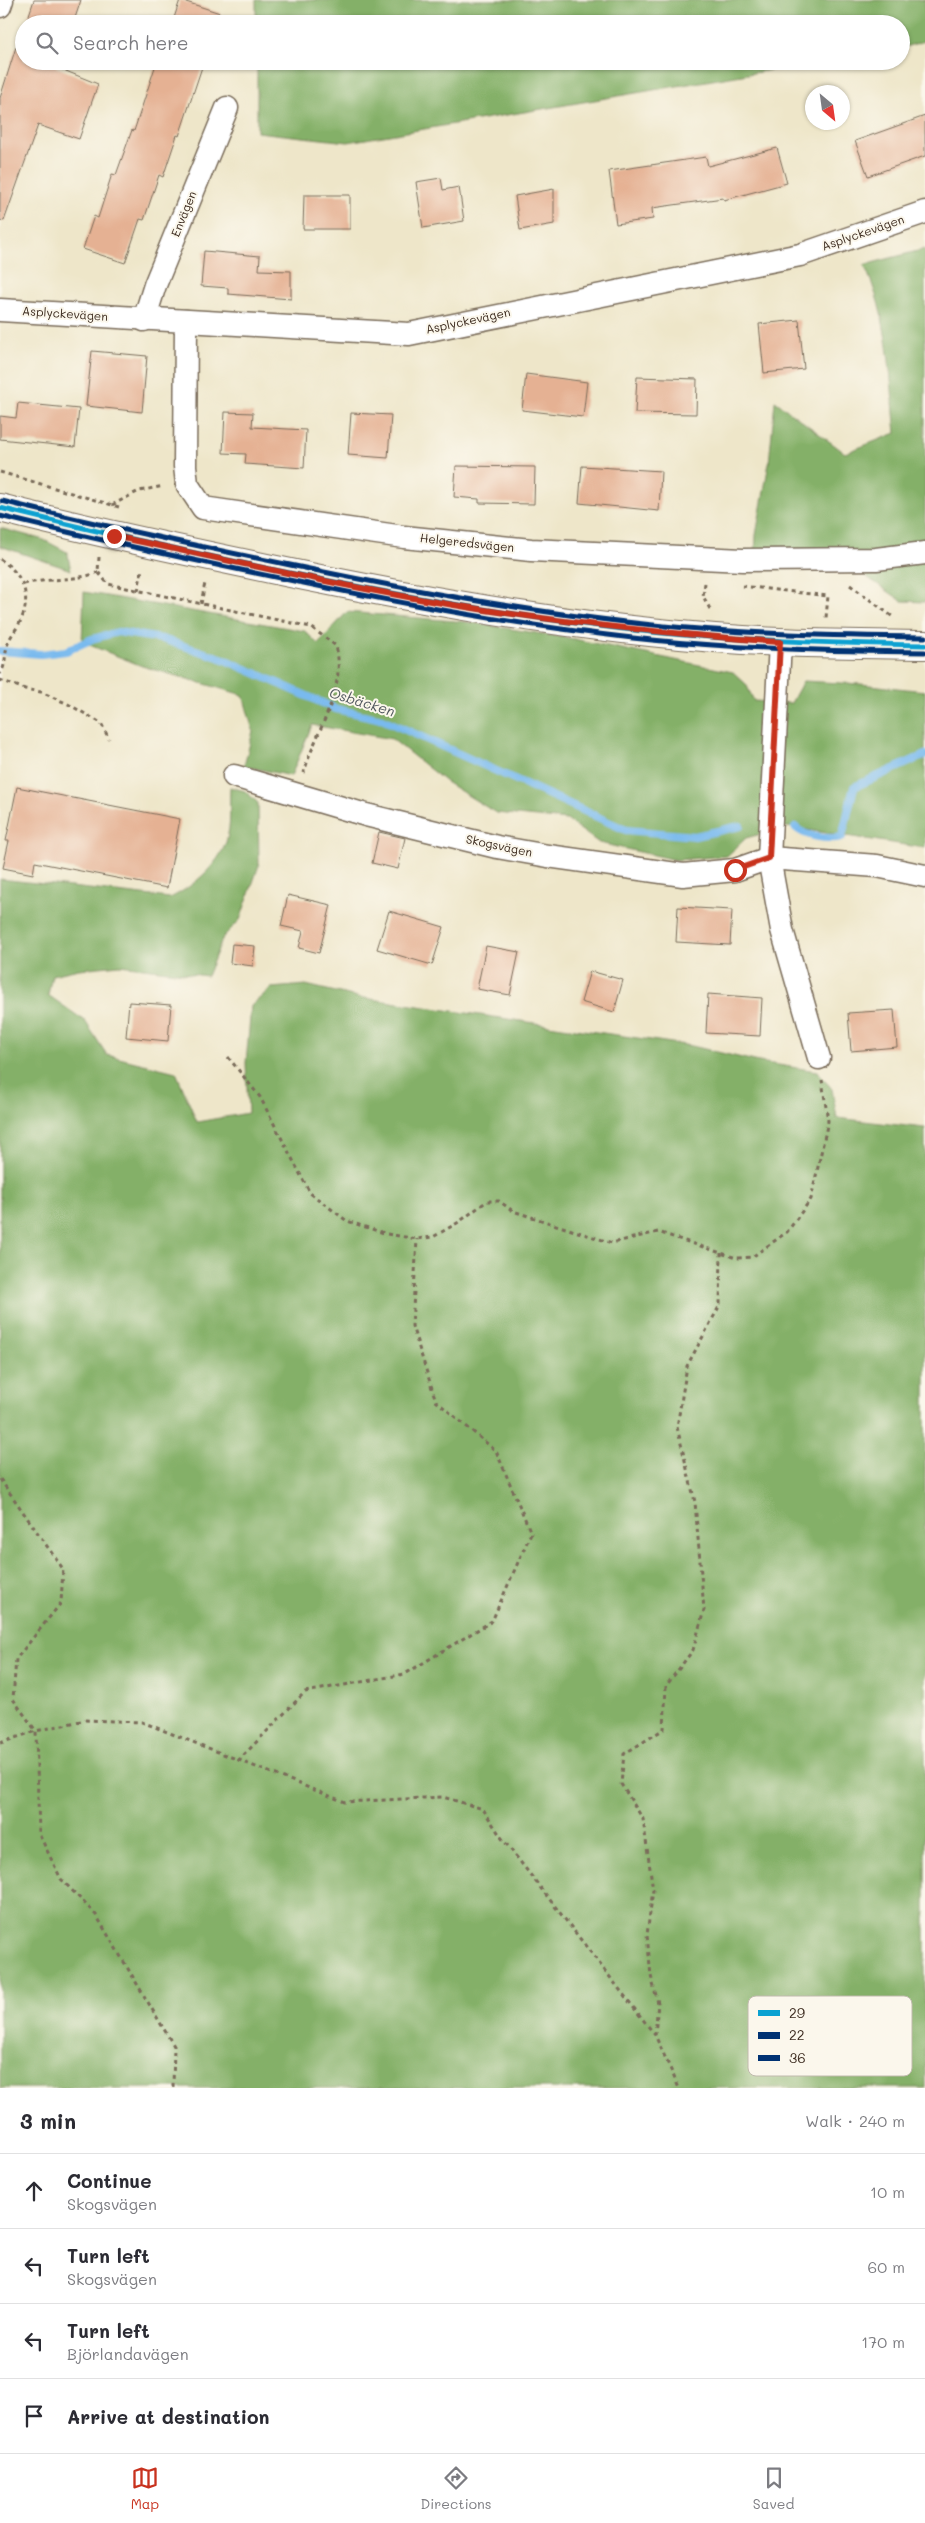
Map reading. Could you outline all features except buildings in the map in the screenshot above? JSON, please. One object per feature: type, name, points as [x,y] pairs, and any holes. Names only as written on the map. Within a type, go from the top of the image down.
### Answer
[{"type":"street","points":[[0,6],[2,0]]},
{"type":"street","name":"Envägen","points":[[144,320],[155,286],[227,108]]},
{"type":"street","name":"Asplyckevägen","points":[[0,310],[144,320],[186,320],[409,334],[800,254],[925,212]]},
{"type":"street","name":"Helgeredsvägen","points":[[186,320],[185,466],[187,484],[203,508],[404,537],[531,550],[732,560],[876,559],[925,553]]},
{"type":"street","points":[[0,508],[109,536],[454,605],[558,620],[708,637],[780,642],[925,645]]},
{"type":"street","points":[[780,642],[769,858],[782,930],[819,1058]]},
{"type":"street","name":"Skogsvägen","points":[[234,776],[366,815],[497,847],[683,875],[735,870],[769,858],[868,865],[925,876]]},
{"type":"path","points":[[0,559],[10,566],[24,584],[27,597],[24,612],[8,642],[5,662],[0,674]]},
{"type":"path","points":[[812,559],[883,608],[895,619]]},
{"type":"path","points":[[732,560],[732,585],[828,596],[826,618]]},
{"type":"path","points":[[138,591],[142,569]]},
{"type":"path","points":[[24,584],[42,579],[88,577],[98,572]]},
{"type":"path","points":[[201,604],[205,583]]},
{"type":"path","points":[[0,680],[25,689],[41,692],[68,704],[101,723],[109,739]]},
{"type":"path","points":[[298,794],[308,759],[326,719],[335,690]]},
{"type":"path","points":[[228,1057],[260,1097],[310,1193],[347,1221],[387,1234],[418,1239],[433,1237],[459,1222],[487,1201],[499,1201],[513,1211],[612,1243],[658,1232],[736,1258],[752,1258],[787,1232],[811,1199],[828,1121],[819,1058]]},
{"type":"path","points":[[238,1761],[305,1692],[405,1674],[492,1621],[531,1533],[496,1451],[436,1400],[412,1326],[418,1239]]},
{"type":"path","points":[[655,2035],[658,2003],[651,1976],[647,1934],[652,1890],[643,1818],[621,1784],[624,1754],[664,1729],[666,1686],[692,1650],[704,1610],[694,1502],[677,1427],[687,1366],[720,1305],[721,1253]]},
{"type":"path","points":[[0,1479],[63,1569],[61,1603],[16,1659],[13,1699],[36,1731],[39,1834],[61,1879],[96,1914],[174,2046],[173,2088]]},
{"type":"path","points":[[0,1743],[36,1731],[86,1720],[142,1722],[345,1802],[443,1797],[483,1809],[501,1838],[655,2035],[679,2088]]},
{"type":"green space","points":[[256,0],[925,0],[925,41],[910,45],[910,15],[256,15]]},
{"type":"green space","points":[[257,70],[771,70],[348,142],[257,132]]},
{"type":"green space","points":[[925,249],[925,602],[902,601],[867,577],[844,552],[755,554],[756,535],[769,463],[775,401],[845,453],[896,433],[884,326],[879,305],[864,265]]},
{"type":"green space","points":[[0,528],[44,540],[67,552],[71,570],[0,546]]},
{"type":"green space","points":[[84,592],[305,631],[318,644],[347,612],[467,622],[574,639],[733,672],[746,684],[754,701],[791,703],[803,681],[860,684],[925,691],[925,848],[787,827],[746,838],[727,856],[676,860],[599,843],[567,820],[496,813],[446,782],[392,739],[312,725],[291,776],[244,766],[253,731],[243,695],[142,666],[82,642]]},
{"type":"green space","points":[[230,787],[245,791],[258,803],[259,865],[240,920],[223,937],[207,976],[120,965],[79,969],[52,975],[48,995],[85,1021],[107,1055],[176,1072],[197,1122],[248,1113],[246,1063],[251,1006],[271,988],[306,985],[357,997],[692,1046],[759,1062],[817,1071],[832,1089],[837,1118],[925,1128],[925,2088],[0,2088],[0,879],[170,898],[197,880],[214,863],[225,844],[230,817]]},
{"type":"waterway","name":"Osbäcken","points":[[0,651],[41,654],[66,651],[92,639],[118,632],[162,639],[221,658],[336,709],[382,719],[626,830],[695,836],[740,826]]},
{"type":"waterway","name":"Osbäcken","points":[[795,827],[817,837],[842,837],[854,787],[925,755]]},
{"type":"transit line","name":"36","points":[[2,501],[111,527],[258,558],[384,584],[518,608],[608,620],[721,631],[925,637]]},
{"type":"transit line","name":"29","points":[[0,508],[294,574],[517,615],[607,627],[720,638],[925,645]]},
{"type":"transit line","name":"22","points":[[0,516],[110,542],[257,573],[383,599],[517,623],[607,635],[720,646],[925,652]]},
{"type":"route","points":[[114,536],[337,583],[454,605],[549,619],[708,637],[780,642],[769,858],[735,870]]}]
